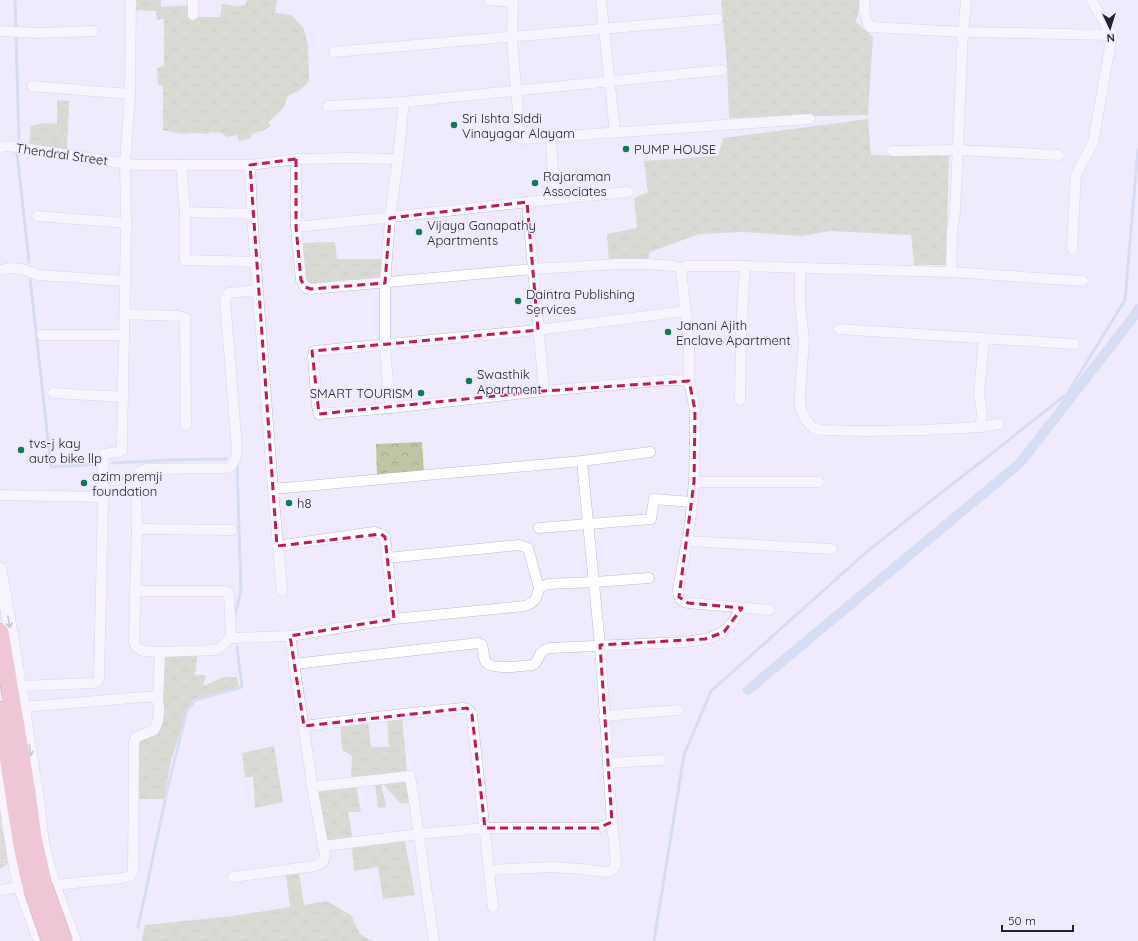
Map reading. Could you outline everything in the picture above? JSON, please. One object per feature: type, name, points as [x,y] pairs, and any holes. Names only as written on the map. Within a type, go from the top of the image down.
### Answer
[{"type":"highway","points":[[0,632],[27,792],[38,889],[50,941]]},
{"type":"highway","points":[[0,710],[23,857],[64,941]]},
{"type":"street","points":[[20,686],[94,683],[98,681],[99,678],[103,459],[104,454],[122,450],[126,223],[125,163],[130,94],[131,0]]},
{"type":"street","points":[[193,0],[193,15]]},
{"type":"street","points":[[489,0],[513,1],[512,38],[520,139],[615,134],[810,120]]},
{"type":"street","points":[[602,0],[615,134]]},
{"type":"street","points":[[865,0],[865,18],[870,26],[963,32],[1112,35]]},
{"type":"street","points":[[951,272],[963,32],[966,0]]},
{"type":"street","points":[[1072,249],[1076,174],[1093,143],[1112,35],[1091,0]]},
{"type":"street","points":[[334,52],[512,38],[717,19]]},
{"type":"street","points":[[0,31],[38,33],[93,31]]},
{"type":"street","points":[[328,106],[404,102],[722,70]]},
{"type":"street","points":[[32,86],[130,94]]},
{"type":"street","points":[[390,408],[385,345],[385,283],[390,218],[404,102]]},
{"type":"street","points":[[551,137],[554,199]]},
{"type":"street","name":"Thendral Street","points":[[0,147],[10,146],[135,165],[250,165],[296,159],[398,159]]},
{"type":"street","points":[[892,150],[958,150],[1059,155]]},
{"type":"street","points":[[296,159],[296,227],[301,280],[305,288],[311,289],[618,264],[647,264],[681,268],[687,266],[745,266],[951,272],[1084,281]]},
{"type":"street","points":[[181,165],[185,212],[185,260],[256,262]]},
{"type":"street","points":[[250,165],[252,214],[282,591]]},
{"type":"street","points":[[296,227],[628,192]]},
{"type":"street","points":[[527,202],[544,391]]},
{"type":"street","points":[[185,212],[252,214]]},
{"type":"street","points":[[38,216],[126,223]]},
{"type":"street","points":[[740,400],[741,330],[745,266]]},
{"type":"street","points":[[0,270],[12,268],[22,269],[38,275],[125,280]]},
{"type":"street","points":[[681,268],[689,348],[689,381],[695,410],[695,435],[694,482],[690,524],[678,590],[679,597],[682,602],[769,610]]},
{"type":"street","points":[[800,268],[800,304],[804,340],[800,406],[805,419],[813,428],[822,430],[865,431],[980,427],[999,424]]},
{"type":"street","points":[[258,290],[228,293],[225,300],[237,449],[236,457],[232,466],[228,468],[147,469],[140,471],[136,478],[137,529],[134,641],[136,647],[143,651],[160,652],[215,650],[232,638],[290,636],[394,619],[525,606],[536,599],[539,588],[528,548],[519,545],[387,558]]},
{"type":"street","points":[[686,311],[538,330],[314,351],[313,357],[319,414],[390,408],[544,391],[668,380],[689,381]]},
{"type":"street","points":[[125,314],[179,316],[185,318],[186,425]]},
{"type":"street","points":[[839,329],[1074,344]]},
{"type":"street","points":[[42,335],[124,335]]},
{"type":"street","points":[[980,427],[982,414],[979,393],[984,338]]},
{"type":"street","points":[[53,393],[124,397]]},
{"type":"street","points":[[273,489],[582,461],[650,452]]},
{"type":"street","points":[[489,870],[552,867],[600,872],[611,871],[615,867],[616,862],[595,582],[582,461]]},
{"type":"street","points":[[694,482],[819,482]]},
{"type":"street","points":[[0,495],[103,495],[136,490]]},
{"type":"street","points":[[539,528],[651,519],[654,499],[692,502]]},
{"type":"street","points":[[137,529],[232,530]]},
{"type":"street","points":[[278,546],[374,532],[381,534],[385,537],[394,619]]},
{"type":"street","points":[[687,541],[832,549]]},
{"type":"street","points":[[0,570],[24,707],[42,840],[48,866],[38,889],[40,941]]},
{"type":"street","points":[[539,588],[548,584],[649,578]]},
{"type":"street","points":[[136,591],[228,592],[232,638]]},
{"type":"street","points":[[294,664],[478,643],[482,645],[484,649],[485,660],[489,665],[496,667],[533,665],[537,662],[540,653],[550,648],[684,642],[705,639],[724,632],[731,625],[742,608]]},
{"type":"street","points":[[233,877],[315,866],[323,862],[325,855],[312,787],[290,636]]},
{"type":"street","points":[[0,890],[38,889],[131,876],[133,872],[134,743],[136,737],[154,730],[157,724],[159,706],[160,652]]},
{"type":"street","points":[[24,707],[144,697],[152,697],[158,700]]},
{"type":"street","points":[[304,726],[467,708],[472,715],[493,907]]},
{"type":"street","points":[[604,716],[678,710]]},
{"type":"street","points":[[608,763],[660,760]]},
{"type":"street","points":[[0,765],[12,846],[38,889],[74,941]]},
{"type":"street","points":[[312,787],[410,776],[434,941]]},
{"type":"street","points":[[324,846],[419,834],[485,828],[598,828],[612,822]]},
{"type":"highlighted area","points":[[296,159],[296,227],[301,280],[305,287],[311,289],[385,283],[390,218],[527,202],[538,330],[312,351],[319,414],[544,391],[689,381],[695,410],[694,482],[679,597],[688,603],[742,608],[724,632],[705,639],[600,645],[612,822],[598,828],[485,828],[472,715],[467,708],[304,726],[290,636],[394,619],[385,537],[381,534],[277,546],[250,165]]},
{"type":"green space","points":[[132,0],[161,0],[161,7],[190,5],[192,17],[220,17],[222,4],[235,6],[245,5],[247,0],[277,0],[275,13],[291,15],[304,29],[308,46],[309,81],[300,90],[288,96],[284,107],[268,123],[271,126],[261,132],[260,131],[251,135],[250,139],[239,141],[237,135],[227,137],[221,133],[209,132],[209,134],[182,134],[163,130],[163,86],[158,85],[157,68],[164,66],[164,19],[157,20],[156,11],[132,10]]},
{"type":"green space","points":[[721,0],[861,0],[856,22],[873,37],[868,115],[729,118],[727,64]]},
{"type":"green space","points":[[57,100],[69,101],[67,152],[29,146],[31,126],[43,123],[57,124]]},
{"type":"green space","points":[[868,119],[871,155],[949,156],[946,265],[914,265],[911,235],[830,231],[802,236],[744,232],[699,234],[650,252],[648,260],[609,262],[607,234],[637,228],[634,198],[648,192],[644,161],[718,156],[723,138]]},
{"type":"green space","points":[[335,242],[337,259],[383,259],[380,281],[306,285],[300,243]]},
{"type":"green space","points":[[422,442],[424,473],[377,478],[376,444]]},
{"type":"green space","points":[[198,651],[195,675],[206,675],[203,686],[224,677],[237,677],[239,687],[192,700],[171,760],[164,799],[137,799],[134,743],[154,730],[165,655]]},
{"type":"green space","points":[[402,716],[407,771],[351,779],[352,756],[342,750],[340,724],[368,721],[371,747],[389,747],[387,717]]},
{"type":"green space","points":[[274,746],[283,802],[255,808],[253,777],[245,777],[242,753]]},
{"type":"green space","points":[[410,776],[414,802],[401,804],[381,782],[386,807],[378,808],[375,783],[356,786],[361,812],[348,812],[353,840],[324,844],[314,787]]},
{"type":"green space","points":[[0,801],[4,816],[1,823],[9,863],[0,869]]},
{"type":"green space","points":[[404,836],[415,895],[383,899],[378,867],[354,871],[352,848]]},
{"type":"green space","points":[[299,873],[304,905],[327,901],[351,915],[360,934],[372,941],[142,941],[145,925],[233,916],[290,907],[286,875]]},
{"type":"waterway","points":[[15,0],[16,27]]},
{"type":"waterway","points":[[16,36],[19,139]]},
{"type":"waterway","points":[[654,941],[684,755],[711,691],[870,549],[1067,394],[1125,300],[1138,150]]},
{"type":"waterway","points":[[17,152],[29,262]]},
{"type":"waterway","points":[[30,278],[51,467],[99,464]]},
{"type":"waterway","points":[[748,690],[1020,463],[1138,311],[1138,309]]},
{"type":"waterway","points":[[112,463],[226,459]]},
{"type":"waterway","points":[[234,618],[241,591],[237,463]]},
{"type":"waterway","points":[[138,927],[169,782],[187,711],[195,700],[242,687],[237,647]]},
{"type":"place","name":"Sri Ishta Siddi Vinayagar Alayam","points":[[454,125]]},
{"type":"place","name":"PUMP HOUSE","points":[[626,149]]},
{"type":"place","name":"Rajaraman Associates","points":[[535,183]]},
{"type":"place","name":"Vijaya Ganapathy Apartments","points":[[419,232]]},
{"type":"place","name":"Daintra Publishing Services","points":[[518,301]]},
{"type":"place","name":"Janani Ajith Enclave Apartment","points":[[668,332]]},
{"type":"place","name":"Swasthik Apartment","points":[[469,381]]},
{"type":"place","name":"SMART TOURISM","points":[[421,393]]},
{"type":"place","name":"tvs-j kay auto bike llp","points":[[21,450]]},
{"type":"place","name":"azim premji foundation","points":[[84,483]]},
{"type":"place","name":"h8","points":[[289,503]]}]
